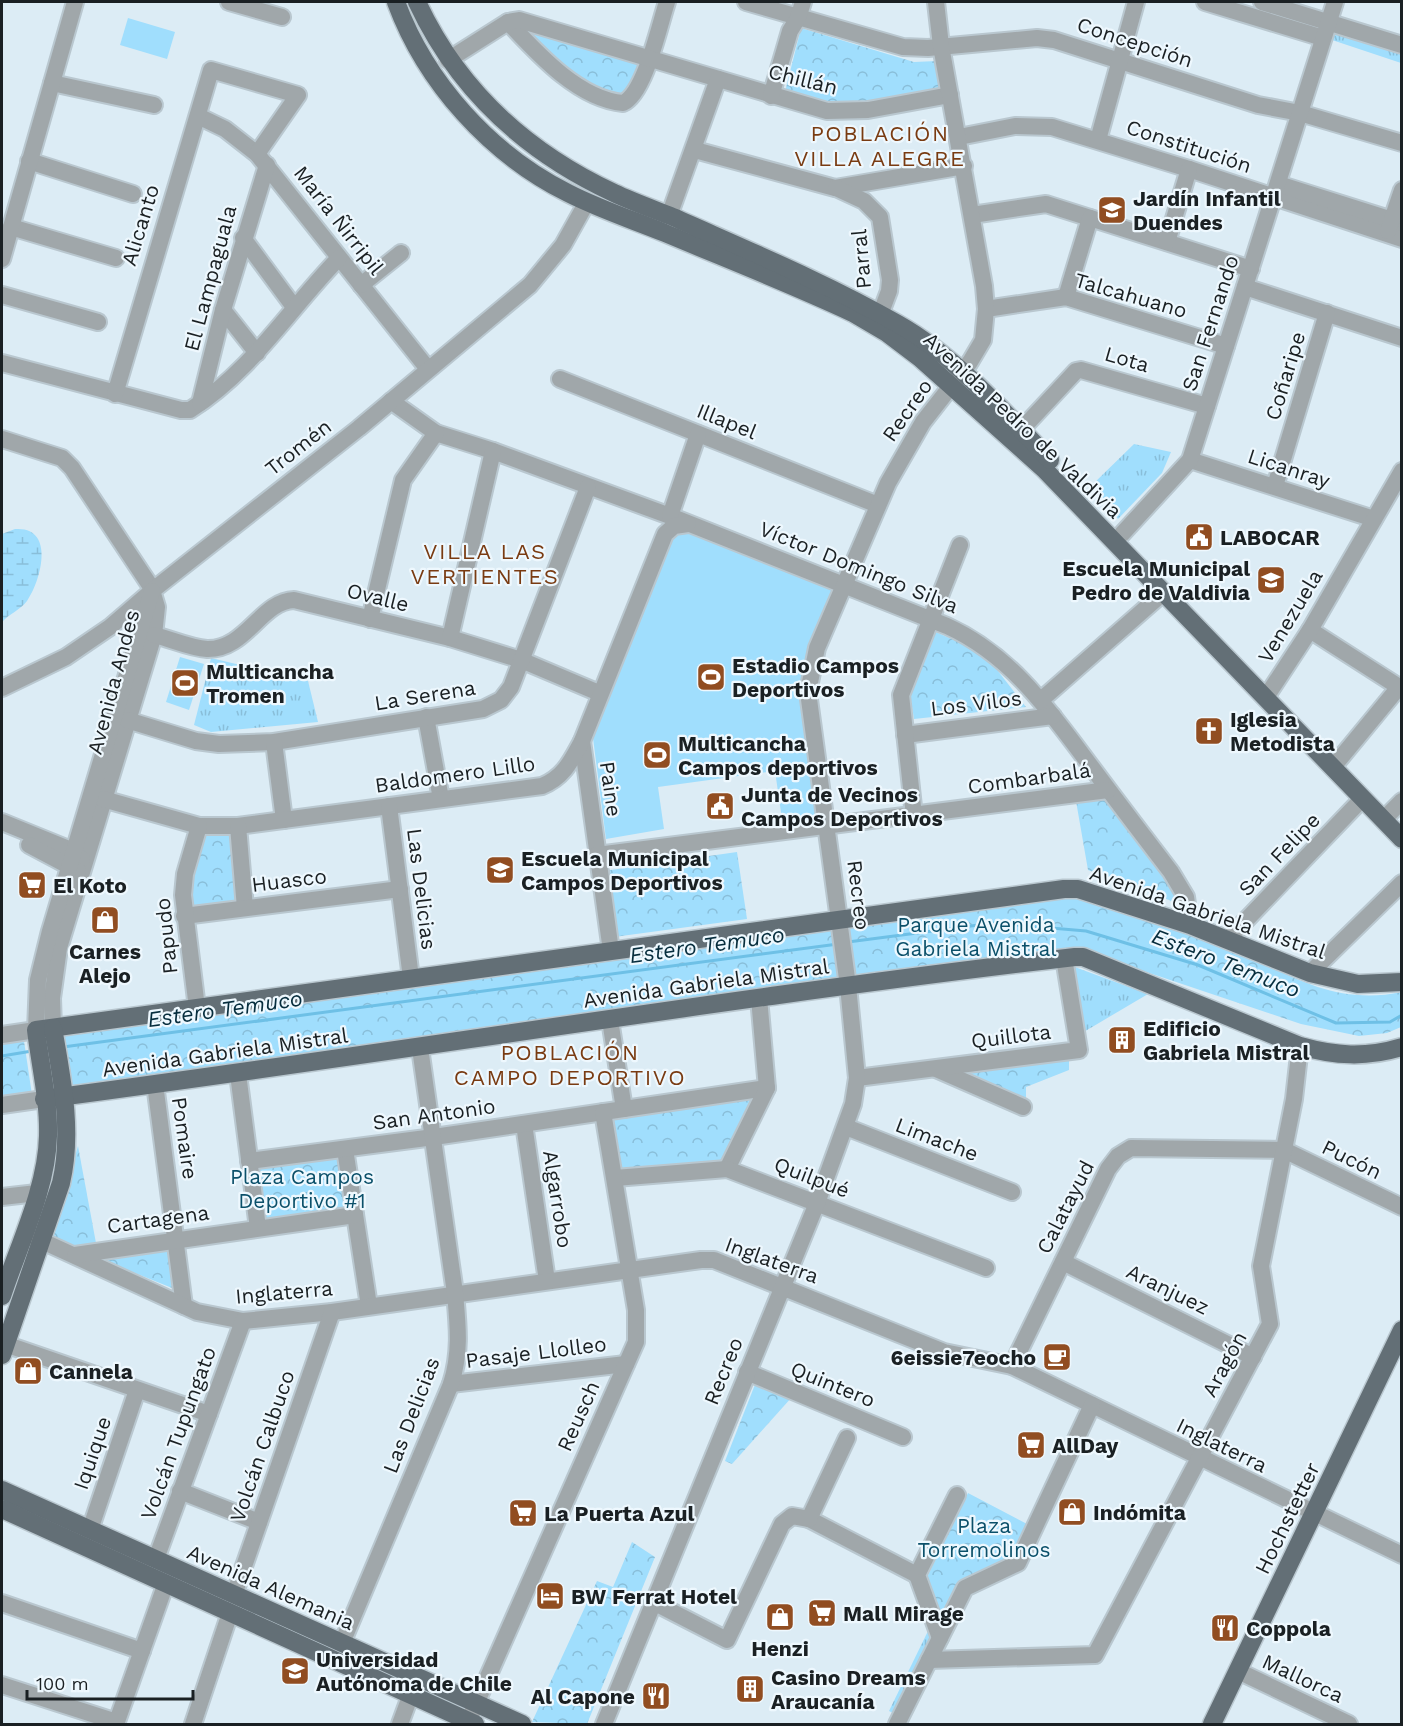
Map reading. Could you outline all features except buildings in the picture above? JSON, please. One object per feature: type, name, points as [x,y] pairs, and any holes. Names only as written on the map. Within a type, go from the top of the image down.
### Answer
[{"type":"main road","name":"Avenida Pedro de Valdivia","points":[[396,2],[407,28],[432,71],[478,127],[529,170],[587,202],[853,313],[957,379],[1021,430],[1338,761],[1398,812]]},
{"type":"main road","name":"Avenida Pedro de Valdivia","points":[[417,2],[448,60],[474,93],[500,120],[562,165],[614,193],[820,284],[916,335],[1401,839]]},
{"type":"main road","points":[[562,165],[586,191],[587,202]]},
{"type":"main road","name":"Avenida Gabriela Mistral","points":[[45,1034],[197,1008],[611,951],[840,923],[1064,889],[1078,889],[1190,925],[1310,973],[1358,984],[1401,982]]},
{"type":"main road","name":"Avenida Gabriela Mistral","points":[[44,1099],[238,1074],[759,998],[1083,957],[1300,1046],[1329,1055],[1358,1056],[1401,1047]]},
{"type":"main road","name":"Avenida Andes","points":[[2,1296],[37,1193],[48,1146],[40,1064],[45,1034]]},
{"type":"main road","name":"Avenida Andes","points":[[3,1349],[41,1241],[66,1158],[68,1132],[58,1066],[45,1034]]},
{"type":"main road","name":"Hochstetter","points":[[1213,1724],[1401,1330]]},
{"type":"main road","name":"Avenida Alemania","points":[[2,1490],[522,1725]]},
{"type":"main road","name":"Avenida Alemania","points":[[2,1509],[471,1723]]},
{"type":"main road","points":[[166,1583],[182,1572]]},
{"type":"main road","points":[[342,1643],[341,1653],[346,1666]]},
{"type":"street","points":[[2,259],[9,216],[29,161],[75,2]]},
{"type":"street","points":[[233,2],[282,16]]},
{"type":"street","points":[[448,60],[508,22],[574,82],[614,102],[623,103],[631,99],[650,57],[666,2]]},
{"type":"street","name":"Concepción","points":[[746,2],[801,10],[891,45],[915,48],[1037,38],[1054,40],[1258,105],[1300,113],[1401,143]]},
{"type":"street","name":"Recreo","points":[[604,1725],[781,1286],[817,1203],[846,1127],[857,1078],[848,986],[809,685],[817,648],[878,505],[911,441],[983,340],[986,309],[964,166],[941,46],[936,2]]},
{"type":"street","points":[[1098,140],[1136,2]]},
{"type":"street","points":[[1205,2],[1401,45]]},
{"type":"street","points":[[1262,2],[1326,30]]},
{"type":"street","name":"San Fernando","points":[[1122,534],[1190,460],[1335,2]]},
{"type":"street","points":[[771,96],[790,31],[801,10]]},
{"type":"street","name":"Chillán","points":[[508,22],[519,20],[539,24],[771,96],[827,111],[847,112],[950,95]]},
{"type":"street","name":"Alicanto","points":[[115,394],[146,282],[211,70]]},
{"type":"street","name":"El Lampaguala","points":[[200,404],[262,159],[298,95],[211,70]]},
{"type":"street","points":[[669,216],[695,150],[718,79]]},
{"type":"street","points":[[52,83],[154,105]]},
{"type":"street","name":"María Ñirripil","points":[[198,116],[225,129],[262,159],[428,369]]},
{"type":"street","name":"Constitución","points":[[959,137],[1027,125],[1052,127],[1189,169],[1276,190],[1395,229]]},
{"type":"street","name":"Parral","points":[[695,150],[835,188],[864,201],[880,217],[890,280],[890,291],[880,315]]},
{"type":"street","points":[[29,161],[133,194]]},
{"type":"street","points":[[835,188],[964,166]]},
{"type":"street","points":[[1167,242],[1189,169]]},
{"type":"street","points":[[1395,229],[1401,190]]},
{"type":"street","name":"Tromén","points":[[2,688],[44,669],[89,642],[391,401],[536,278],[563,246],[587,202]]},
{"type":"street","points":[[972,215],[1046,204],[1251,269]]},
{"type":"street","points":[[9,216],[116,258]]},
{"type":"street","points":[[1066,297],[1090,218]]},
{"type":"street","points":[[243,238],[294,308]]},
{"type":"street","points":[[361,285],[401,253]]},
{"type":"street","points":[[2,363],[115,394],[181,410],[190,410],[200,404],[256,353],[339,258]]},
{"type":"street","points":[[1245,286],[1401,338]]},
{"type":"street","points":[[2,296],[98,322]]},
{"type":"street","name":"Talcahuano","points":[[986,309],[1066,297],[1226,346]]},
{"type":"street","points":[[223,310],[256,353]]},
{"type":"street","name":"Coñaripe","points":[[1275,486],[1327,313]]},
{"type":"street","name":"Lota","points":[[1021,430],[1076,371],[1081,370],[1207,406]]},
{"type":"street","name":"Illapel","points":[[560,379],[878,505]]},
{"type":"street","name":"Víctor Domingo Silva","points":[[391,401],[436,433],[493,451],[670,516],[963,633],[993,652],[1041,700],[1176,878],[1186,897],[1190,925]]},
{"type":"street","points":[[370,619],[403,480],[436,433]]},
{"type":"street","points":[[670,516],[698,434]]},
{"type":"street","points":[[2,439],[62,458],[72,468],[153,590]]},
{"type":"street","points":[[450,638],[493,451]]},
{"type":"street","name":"Licanray","points":[[1190,460],[1374,519]]},
{"type":"street","name":"Venezuela","points":[[1270,691],[1310,630],[1401,471]]},
{"type":"street","name":"La Serena","points":[[128,720],[207,743],[274,742],[483,710],[495,704],[511,687],[588,487]]},
{"type":"street","name":"Baldomero Lillo","points":[[103,799],[199,825],[238,825],[542,786],[557,780],[568,767],[582,741],[599,693],[665,534],[674,526],[688,524]]},
{"type":"street","points":[[914,816],[901,695],[960,545]]},
{"type":"street","name":"Avenida Andes","points":[[77,863],[103,799],[154,634],[157,607],[153,590]]},
{"type":"street","name":"Avenida Andes","points":[[45,1034],[56,962],[77,863],[153,590]]},
{"type":"street","points":[[1041,700],[1163,593]]},
{"type":"street","name":"Ovalle","points":[[154,634],[200,648],[218,648],[234,642],[279,604],[288,600],[450,638],[521,660],[599,693]]},
{"type":"street","points":[[1310,630],[1399,687],[1338,761]]},
{"type":"street","name":"Los Vilos","points":[[905,735],[1053,716]]},
{"type":"street","points":[[426,717],[441,799]]},
{"type":"street","name":"Paine","points":[[582,741],[611,951]]},
{"type":"street","points":[[274,742],[285,820]]},
{"type":"street","name":"Combarbalá","points":[[597,855],[1108,790]]},
{"type":"street","name":"San Felipe","points":[[1228,939],[1362,799]]},
{"type":"street","name":"Las Delicias","points":[[389,806],[411,978]]},
{"type":"street","points":[[2,822],[77,863]]},
{"type":"street","name":"Papudo","points":[[197,1008],[184,916],[183,885],[199,825]]},
{"type":"street","points":[[238,825],[245,908]]},
{"type":"street","points":[[2,833],[55,857],[77,863]]},
{"type":"street","points":[[1310,973],[1401,883]]},
{"type":"street","name":"Huasco","points":[[184,916],[400,889]]},
{"type":"street","name":"Quillota","points":[[857,1078],[1079,1050],[1064,958]]},
{"type":"street","points":[[727,1169],[767,1088],[759,998]]},
{"type":"street","points":[[609,1020],[624,1109]]},
{"type":"street","name":"Avenida Gabriela Mistral","points":[[3,1031],[45,1034]]},
{"type":"street","name":"Aragón","points":[[929,1660],[1095,1655],[1270,1324],[1261,1266],[1284,1150],[1300,1046]]},
{"type":"street","name":"Las Delicias","points":[[342,1643],[451,1384],[459,1347],[455,1293],[420,1048]]},
{"type":"street","points":[[935,1068],[1023,1107]]},
{"type":"street","points":[[238,1074],[258,1228]]},
{"type":"street","name":"Pomaire","points":[[155,1084],[184,1306]]},
{"type":"street","name":"San Antonio","points":[[249,1161],[434,1137],[767,1088]]},
{"type":"street","name":"Avenida Gabriela Mistral","points":[[2,1106],[44,1099]]},
{"type":"street","name":"Reusch","points":[[471,1723],[476,1704],[626,1364],[637,1334],[630,1269],[603,1112]]},
{"type":"street","name":"Algarrobo","points":[[524,1124],[547,1281]]},
{"type":"street","name":"Limache","points":[[846,1127],[1012,1192]]},
{"type":"street","name":"Calatayud","points":[[1012,1366],[1108,1169],[1118,1156],[1131,1148],[1284,1150]]},
{"type":"street","points":[[345,1149],[369,1306]]},
{"type":"street","name":"Pucón","points":[[1284,1150],[1401,1207]]},
{"type":"street","name":"Quilpué","points":[[615,1178],[727,1169],[986,1268]]},
{"type":"street","points":[[2,1197],[37,1193]]},
{"type":"street","name":"Cartagena","points":[[75,1255],[355,1215]]},
{"type":"street","name":"Inglaterra","points":[[23,1233],[184,1306],[210,1316],[243,1321],[332,1312],[630,1269],[714,1260],[944,1352],[1012,1366],[1313,1515],[1401,1555]]},
{"type":"street","name":"Aranjuez","points":[[1063,1262],[1253,1357]]},
{"type":"street","name":"Volcán Calbuco","points":[[234,1595],[332,1312]]},
{"type":"street","name":"Volcán Tupungato","points":[[156,1559],[243,1321]]},
{"type":"street","points":[[3,1349],[209,1414]]},
{"type":"street","name":"Pasaje Llolleo","points":[[451,1384],[626,1364]]},
{"type":"street","name":"Quintero","points":[[747,1372],[903,1437]]},
{"type":"street","name":"Iquique","points":[[90,1530],[137,1390]]},
{"type":"street","points":[[897,1725],[965,1588],[1018,1563],[1092,1405]]},
{"type":"street","points":[[809,1519],[847,1438]]},
{"type":"street","points":[[180,1491],[259,1522]]},
{"type":"street","points":[[917,1575],[957,1495]]},
{"type":"street","points":[[653,1602],[727,1640],[785,1519],[801,1516],[917,1575],[940,1638]]},
{"type":"street","points":[[2,1685],[116,1723],[166,1583]]},
{"type":"street","points":[[2,1603],[142,1651]]},
{"type":"street","points":[[193,1725],[230,1613]]},
{"type":"street","name":"Mallorca","points":[[1238,1671],[1349,1725]]},
{"type":"street","points":[[400,1725],[417,1677]]},
{"type":"green space","points":[[128,18],[175,32],[167,59],[120,45]]},
{"type":"green space","points":[[520,26],[640,60],[626,96],[619,100],[584,82],[520,31]]},
{"type":"green space","points":[[801,28],[914,62],[937,61],[942,95],[841,111],[785,92]]},
{"type":"green space","points":[[1335,32],[1401,53],[1401,63],[1332,40]]},
{"type":"green space","points":[[1134,444],[1171,452],[1162,473],[1118,519],[1090,487]]},
{"type":"green space","points":[[15,529],[28,530],[36,536],[41,545],[42,556],[37,581],[27,601],[2,622],[2,534]]},
{"type":"green space","name":"Estadio Campos Deportivos","points":[[678,533],[691,533],[835,587],[806,659],[803,694],[821,821],[783,826],[775,771],[658,787],[664,829],[606,839],[593,738],[670,542]]},
{"type":"green space","points":[[931,630],[984,653],[1026,707],[914,719],[910,694]]},
{"type":"green space","name":"Multicancha Tromen","points":[[180,657],[204,664],[189,710],[166,702]]},
{"type":"green space","points":[[211,658],[308,681],[318,722],[211,732],[194,725]]},
{"type":"green space","points":[[1105,797],[1175,892],[1179,906],[1169,900],[1088,870],[1076,801]]},
{"type":"green space","points":[[235,828],[239,901],[189,906],[202,830]]},
{"type":"green space","points":[[737,852],[747,919],[614,937],[604,871]]},
{"type":"green space","name":"Parque Avenida Gabriela Mistral","points":[[1080,896],[1207,938],[1288,975],[1330,991],[1353,995],[1402,992],[1401,1027],[1387,1033],[1359,1036],[1301,1024],[1084,951],[69,1089],[61,1035]]},
{"type":"green space","points":[[1072,966],[1148,994],[1082,1033]]},
{"type":"green space","points":[[24,1041],[32,1095],[2,1098],[2,1043]]},
{"type":"green space","points":[[1069,1057],[1069,1070],[1026,1087],[1026,1102],[954,1069]]},
{"type":"green space","points":[[752,1098],[721,1161],[620,1169],[611,1119]]},
{"type":"green space","points":[[78,1146],[96,1243],[79,1247],[51,1237]]},
{"type":"green space","name":"Plaza Campos Deportivo #1","points":[[343,1153],[352,1210],[262,1224],[253,1167]]},
{"type":"green space","points":[[168,1244],[177,1290],[88,1254]]},
{"type":"green space","points":[[756,1382],[792,1397],[732,1464],[725,1461]]},
{"type":"green space","name":"Plaza Torremolinos","points":[[968,1493],[1029,1525],[1009,1562],[959,1582],[941,1616],[927,1577]]},
{"type":"green space","points":[[632,1542],[655,1557],[587,1724],[532,1722],[597,1581],[613,1587]]},
{"type":"green space","points":[[929,1629],[933,1642],[897,1715],[889,1711]]},
{"type":"waterway","name":"Estero Temuco","points":[[848,942],[994,923],[1086,931],[1198,965],[1336,1023],[1390,1022],[1402,1015]]},
{"type":"waterway","name":"Estero Temuco","points":[[63,1047],[838,944]]},
{"type":"waterway","name":"Estero Temuco","points":[[2,1056],[32,1051]]},
{"type":"place","name":"Jardín Infantil Duendes","points":[[1112,210]]},
{"type":"place","name":"LABOCAR","points":[[1199,537]]},
{"type":"place","name":"Escuela Municipal Pedro de Valdivia","points":[[1271,580]]},
{"type":"place","name":"Estadio Campos Deportivos","points":[[711,677]]},
{"type":"place","name":"Multicancha Tromen","points":[[185,683]]},
{"type":"place","name":"Iglesia Metodista","points":[[1209,731]]},
{"type":"place","name":"Multicancha Campos deportivos","points":[[657,755]]},
{"type":"place","name":"Junta de Vecinos Campos Deportivos","points":[[720,806]]},
{"type":"place","name":"Escuela Municipal Campos Deportivos","points":[[500,870]]},
{"type":"place","name":"El Koto","points":[[32,885]]},
{"type":"place","name":"Carnes Alejo","points":[[105,920]]},
{"type":"place","name":"Edificio Gabriela Mistral","points":[[1122,1040]]},
{"type":"place","name":"6eissie7eocho","points":[[1057,1357]]},
{"type":"place","name":"Cannela","points":[[28,1371]]},
{"type":"place","name":"AllDay","points":[[1031,1445]]},
{"type":"place","name":"Indómita","points":[[1072,1512]]},
{"type":"place","name":"La Puerta Azul","points":[[523,1513]]},
{"type":"place","name":"BW Ferrat Hotel","points":[[550,1596]]},
{"type":"place","name":"Mall Mirage","points":[[822,1613]]},
{"type":"place","name":"Henzi","points":[[780,1617]]},
{"type":"place","name":"Coppola","points":[[1225,1628]]},
{"type":"place","name":"Universidad Autónoma de Chile","points":[[295,1671]]},
{"type":"place","name":"Casino Dreams Araucanía","points":[[750,1689]]},
{"type":"place","name":"Al Capone","points":[[656,1696]]},
{"type":"district","name":"POBLACIÓN VILLA ALEGRE","points":[[880,146]]},
{"type":"district","name":"VILLA LAS VERTIENTES","points":[[485,564]]},
{"type":"district","name":"POBLACIÓN CAMPO DEPORTIVO","points":[[570,1064]]}]
